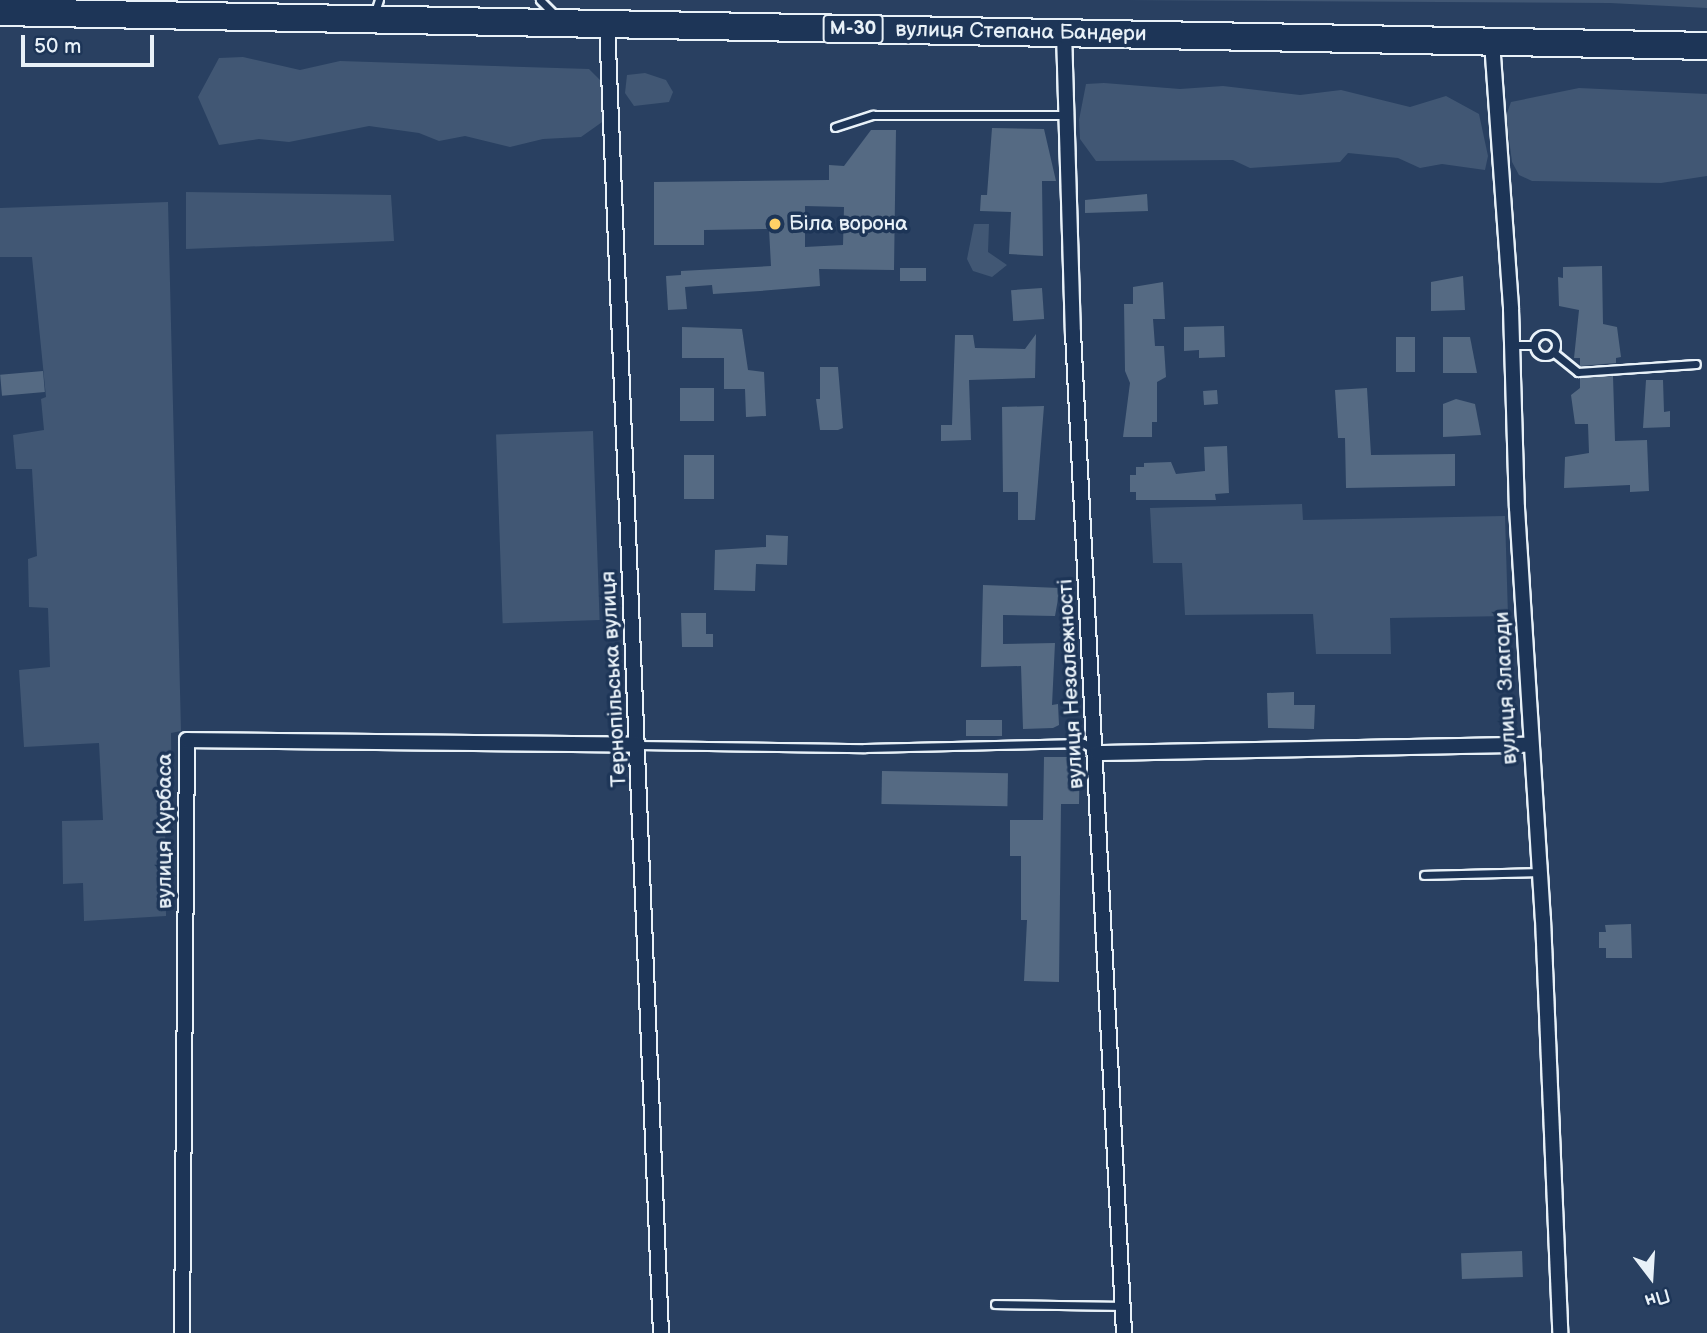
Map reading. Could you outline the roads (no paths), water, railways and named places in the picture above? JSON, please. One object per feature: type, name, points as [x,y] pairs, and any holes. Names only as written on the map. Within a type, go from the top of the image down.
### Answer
[{"type":"highway","name":"вулиця Степана Бандери","points":[[0,12],[281,13],[376,10],[569,23],[1707,46]]},
{"type":"street","name":"Тернопільська вулиця","points":[[607,24],[661,1333]]},
{"type":"street","name":"вулиця Незалежності","points":[[1065,33],[1064,115],[1124,1333]]},
{"type":"street","name":"вулиця Злагоди","points":[[1492,42],[1512,345],[1560,1333]]},
{"type":"street","name":"вулиця Курбаса","points":[[182,1333],[187,740],[638,745]]},
{"type":"street","points":[[1097,753],[1530,745]]},
{"type":"lane","points":[[540,0],[569,23]]},
{"type":"lane","points":[[835,127],[873,115],[1064,115]]},
{"type":"lane","points":[[1534,345],[1539,337],[1549,335],[1555,343],[1553,352]]},
{"type":"lane","points":[[1512,345],[1534,345]]},
{"type":"lane","points":[[1534,345],[1541,355],[1553,352]]},
{"type":"lane","points":[[1553,352],[1578,372],[1696,364]]},
{"type":"lane","points":[[638,745],[865,748],[1083,743],[1097,753]]},
{"type":"lane","points":[[1424,876],[1539,872]]},
{"type":"lane","points":[[995,1304],[1123,1306]]},
{"type":"place","name":"Біла ворона","points":[[775,224]]}]
